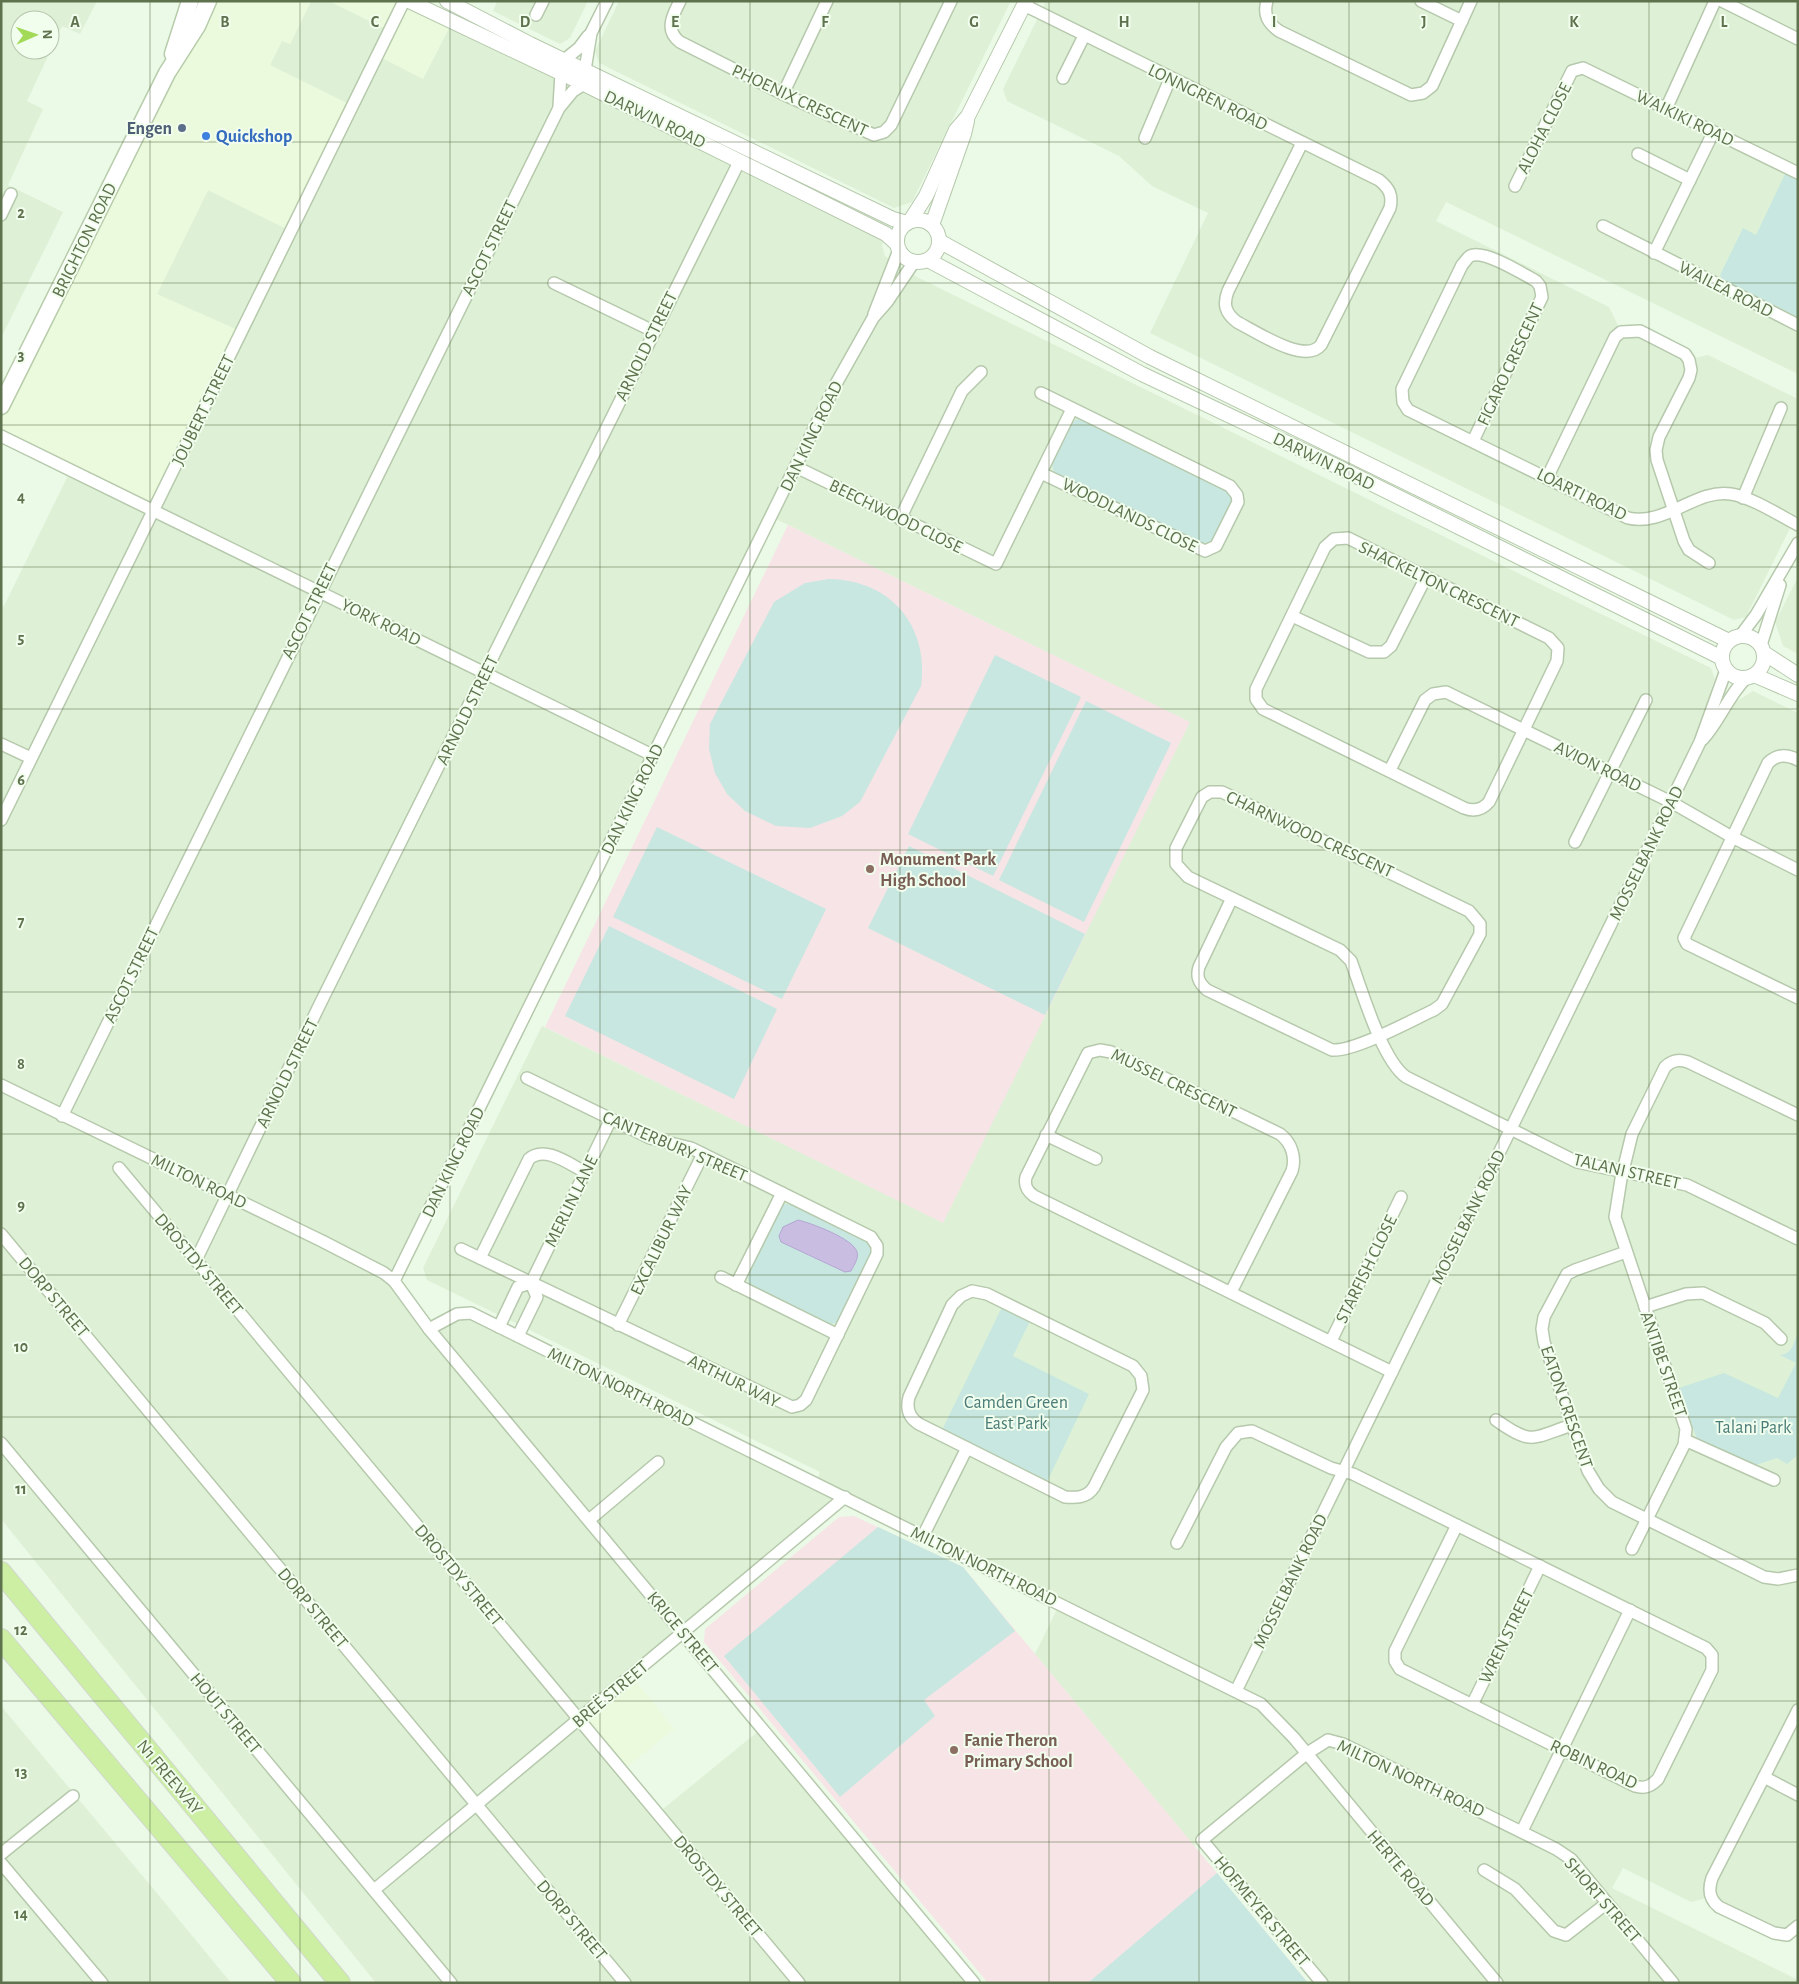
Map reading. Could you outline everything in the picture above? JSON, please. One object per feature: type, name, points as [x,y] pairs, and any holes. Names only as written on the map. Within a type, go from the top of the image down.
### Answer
[{"type":"highway","name":"N1 FREEWAY","points":[[1,1572],[340,1983]]},
{"type":"highway","points":[[1,1638],[290,1983]]},
{"type":"main road","name":"BRIGHTON ROAD","points":[[167,73],[190,1]]},
{"type":"main road","name":"BRIGHTON ROAD","points":[[1,406],[167,73],[197,26],[208,1]]},
{"type":"street","name":"JOUBERT STREET","points":[[1,820],[404,1]]},
{"type":"street","name":"DARWIN ROAD","points":[[410,1],[563,67],[585,70],[893,219],[908,222]]},
{"type":"street","name":"DARWIN ROAD","points":[[447,1],[563,67],[584,84],[886,234],[898,247]]},
{"type":"street","points":[[536,15],[543,1]]},
{"type":"street","points":[[563,67],[591,33],[607,1]]},
{"type":"street","name":"PHOENIX CRESCENT","points":[[680,1],[670,26],[676,39],[783,94],[868,134],[880,135],[891,125],[951,1]]},
{"type":"street","points":[[783,94],[827,1]]},
{"type":"street","points":[[1267,1],[1267,19],[1279,31],[1411,95],[1423,93],[1432,86],[1471,1]]},
{"type":"street","points":[[1421,1],[1462,21]]},
{"type":"street","points":[[1666,109],[1715,1]]},
{"type":"street","points":[[1722,1],[1798,39]]},
{"type":"street","points":[[908,222],[924,221],[932,225],[938,232],[937,250],[921,261],[908,260],[898,247],[899,231],[908,222],[926,196],[956,130],[968,116],[1025,3]]},
{"type":"street","name":"LONNGREN ROAD","points":[[1025,3],[1084,36],[1379,180],[1390,192],[1390,208],[1318,349],[1308,352],[1293,351],[1236,322],[1231,318],[1225,305],[1228,291],[1302,143]]},
{"type":"street","points":[[585,70],[591,33]]},
{"type":"street","points":[[1062,78],[1084,36]]},
{"type":"street","name":"ASCOT STREET","points":[[559,108],[563,67]]},
{"type":"street","name":"WAIKIKI ROAD","points":[[1572,70],[1583,68],[1798,173]]},
{"type":"street","name":"ALOHA CLOSE","points":[[1515,186],[1572,70]]},
{"type":"street","points":[[1145,138],[1170,78]]},
{"type":"street","name":"ASCOT STREET","points":[[62,1116],[559,108],[573,91],[584,84]]},
{"type":"street","points":[[932,225],[964,134],[968,116]]},
{"type":"street","points":[[1654,253],[1713,133]]},
{"type":"street","points":[[1638,154],[1690,180]]},
{"type":"street","name":"ARNOLD STREET","points":[[196,1260],[653,331],[740,160]]},
{"type":"street","points":[[1,215],[11,194]]},
{"type":"street","name":"WAILEA ROAD","points":[[1603,226],[1798,325]]},
{"type":"street","name":"DARWIN ROAD","points":[[939,241],[1150,357],[1735,638]]},
{"type":"street","name":"DAN KING ROAD","points":[[394,1281],[837,382],[873,318],[898,247]]},
{"type":"street","name":"FIGARO CRESCENT","points":[[1403,402],[1402,389],[1462,265],[1470,257],[1476,254],[1486,256],[1536,281],[1541,290],[1540,304],[1473,441]]},
{"type":"street","name":"DARWIN ROAD","points":[[921,261],[1142,374],[1338,467],[1724,664]]},
{"type":"street","name":"DAN KING ROAD","points":[[873,318],[921,261]]},
{"type":"street","points":[[554,284],[653,331]]},
{"type":"street","points":[[1547,478],[1615,337],[1621,332],[1640,331],[1686,354],[1691,365],[1689,378],[1659,438],[1656,460],[1684,541],[1689,550],[1708,563]]},
{"type":"street","points":[[900,519],[962,390],[982,372]]},
{"type":"street","name":"WOODLANDS CLOSE","points":[[1041,393],[1230,486],[1237,495],[1237,506],[1216,546],[1205,551],[1041,472]]},
{"type":"street","name":"LOARTI ROAD","points":[[1403,402],[1408,410],[1628,518],[1647,519],[1674,511],[1708,497],[1731,494],[1798,525]]},
{"type":"street","points":[[1743,498],[1781,408]]},
{"type":"street","name":"WOODLANDS CLOSE","points":[[996,564],[1072,409]]},
{"type":"street","name":"YORK ROAD","points":[[1,436],[652,755]]},
{"type":"street","name":"BEECHWOOD CLOSE","points":[[796,467],[996,564]]},
{"type":"street","name":"SHACKELTON CRESCENT","points":[[1348,538],[1549,638],[1556,644],[1559,652],[1558,661],[1489,802],[1477,810],[1464,808],[1263,709],[1255,695],[1256,689],[1292,616],[1325,547],[1334,539],[1348,538]]},
{"type":"street","points":[[1798,543],[1756,615],[1722,652],[1724,664],[1736,677],[1750,676],[1798,694]]},
{"type":"street","points":[[1750,676],[1762,665],[1762,649],[1784,568]]},
{"type":"street","points":[[1292,616],[1369,652],[1384,652],[1391,646],[1426,577]]},
{"type":"street","points":[[1735,638],[1754,638],[1762,649],[1798,675]]},
{"type":"street","name":"MOSSELBANK ROAD","points":[[1236,1691],[1700,742],[1724,664]]},
{"type":"street","name":"MOSSELBANK ROAD","points":[[1700,742],[1714,727],[1731,696],[1750,676]]},
{"type":"street","name":"AVION ROAD","points":[[1390,770],[1425,700],[1438,692],[1450,693],[1671,802],[1732,837],[1798,870]]},
{"type":"street","points":[[1575,842],[1646,700]]},
{"type":"street","points":[[1,744],[31,758]]},
{"type":"street","points":[[1798,760],[1783,755],[1774,758],[1768,763],[1685,933],[1684,940],[1687,944],[1798,998]]},
{"type":"street","name":"CHARNWOOD CRESCENT","points":[[1216,791],[1230,794],[1469,911],[1476,918],[1481,928],[1480,934],[1447,998],[1434,1010],[1379,1034],[1351,961],[1346,954],[1188,876],[1180,870],[1175,856],[1176,848],[1202,797],[1216,791]]},
{"type":"street","points":[[1232,898],[1198,971],[1197,976],[1201,985],[1207,990],[1332,1050],[1344,1049],[1379,1034]]},
{"type":"street","name":"TALANI STREET","points":[[1379,1034],[1392,1064],[1406,1078],[1510,1130],[1577,1162],[1686,1185],[1798,1239]]},
{"type":"street","name":"MUSSEL CRESCENT","points":[[1231,1292],[1292,1172],[1294,1165],[1293,1153],[1284,1138],[1111,1052],[1100,1050],[1091,1052],[1085,1057],[1026,1177],[1025,1184],[1029,1192],[1231,1292],[1331,1340],[1392,1372]]},
{"type":"street","name":"ANTIBE STREET","points":[[1632,1549],[1685,1440],[1685,1424],[1626,1252],[1615,1213],[1632,1134],[1665,1068],[1676,1060],[1688,1062],[1798,1115]]},
{"type":"street","name":"CANTERBURY STREET","points":[[527,1078],[650,1138],[681,1144],[703,1154],[871,1237],[876,1242]]},
{"type":"street","name":"MILTON ROAD","points":[[1,1085],[374,1267],[394,1281]]},
{"type":"street","name":"MERLIN LANE","points":[[499,1327],[518,1287],[531,1283],[611,1119]]},
{"type":"street","points":[[1046,1135],[1096,1159]]},
{"type":"street","points":[[480,1258],[529,1159],[533,1155],[547,1154],[585,1172]]},
{"type":"street","name":"EXCALIBUR WAY","points":[[618,1325],[703,1154]]},
{"type":"street","name":"DROSTDY STREET","points":[[119,1168],[799,1983]]},
{"type":"street","points":[[736,1285],[782,1193]]},
{"type":"street","name":"STARFISH CLOSE","points":[[1331,1340],[1401,1197]]},
{"type":"street","name":"DORP STREET","points":[[1,1234],[625,1983]]},
{"type":"street","name":"ARTHUR WAY","points":[[461,1249],[792,1408],[806,1400],[878,1254],[876,1242]]},
{"type":"street","name":"EATON CRESCENT","points":[[1626,1252],[1568,1274],[1544,1318],[1542,1336],[1588,1471],[1599,1489],[1612,1502],[1646,1519]]},
{"type":"street","points":[[721,1277],[838,1335]]},
{"type":"street","name":"KRIGE STREET","points":[[394,1281],[429,1329],[974,1983]]},
{"type":"street","name":"MERLIN LANE","points":[[518,1336],[537,1296],[531,1283]]},
{"type":"street","points":[[979,1291],[1040,1320],[1133,1366],[1143,1380],[1143,1390],[1094,1487],[1083,1496],[1065,1497],[967,1448],[914,1421],[907,1407],[909,1397],[952,1305],[966,1293],[979,1291]]},
{"type":"street","points":[[1645,1307],[1686,1294],[1703,1293],[1765,1323],[1781,1339]]},
{"type":"street","name":"MILTON NORTH ROAD","points":[[429,1329],[454,1315],[466,1312],[499,1327],[1236,1691],[1268,1709],[1306,1754],[1325,1740],[1343,1744],[1522,1831]]},
{"type":"street","points":[[1496,1420],[1517,1435],[1526,1438],[1572,1424]]},
{"type":"street","name":"ROBIN ROAD","points":[[1177,1543],[1226,1447],[1238,1433],[1259,1432],[1331,1468],[1344,1471],[1457,1525],[1706,1648],[1712,1655],[1712,1670],[1658,1779],[1652,1785],[1645,1787],[1635,1786],[1404,1672],[1396,1665],[1395,1656],[1457,1525]]},
{"type":"street","points":[[1685,1440],[1774,1480]]},
{"type":"street","name":"HOUT STREET","points":[[1,1443],[451,1983]]},
{"type":"street","points":[[923,1536],[967,1448]]},
{"type":"street","points":[[590,1520],[658,1462]]},
{"type":"street","name":"BREË STREET","points":[[374,1890],[845,1497]]},
{"type":"street","points":[[1646,1519],[1764,1578],[1778,1579],[1798,1575]]},
{"type":"street","name":"WREN STREET","points":[[1472,1705],[1540,1566]]},
{"type":"street","points":[[1522,1831],[1630,1610]]},
{"type":"street","points":[[1798,1710],[1712,1878],[1710,1895],[1720,1907],[1774,1933],[1787,1935],[1798,1926]]},
{"type":"street","name":"HOFMEYER STREET","points":[[1306,1754],[1202,1840],[1322,1983]]},
{"type":"street","name":"HERTE ROAD","points":[[1306,1754],[1497,1983]]},
{"type":"street","points":[[1764,1778],[1798,1795]]},
{"type":"street","points":[[1,1854],[72,1796]]},
{"type":"street","name":"SHORT STREET","points":[[1522,1831],[1556,1848],[1571,1859],[1673,1983]]},
{"type":"street","points":[[1,1863],[102,1983]]},
{"type":"street","points":[[1484,1870],[1515,1889],[1554,1931],[1561,1935],[1566,1935],[1607,1903]]},
{"type":"shaded area","points":[[1,1],[97,1],[80,34],[62,26],[60,30],[60,10],[10,10],[10,60],[46,60],[27,101],[43,109],[8,185],[63,212],[1,338]]},
{"type":"shaded area","points":[[209,1],[311,1],[290,44],[282,41],[270,65],[351,105],[289,230],[208,190],[157,294],[240,331],[153,511],[1,435],[1,408]]},
{"type":"shaded area","points":[[311,1],[329,1],[390,31],[423,79],[452,22],[887,234],[882,245],[885,256],[919,278],[1711,668],[1715,679],[1711,689],[1737,701],[1753,691],[1798,713],[1798,1937],[1780,1936],[1710,1897],[1691,1902],[1623,1868],[1612,1888],[1798,1980],[1798,1983],[1321,1983],[1202,1841],[1194,1846],[1035,1654],[1060,1603],[844,1496],[580,1719],[658,1813],[761,1729],[975,1983],[376,1983],[1,1519],[1,605],[4,606],[208,190],[289,230],[270,65],[282,40],[290,44]],"holes":[[[770,516],[1189,722],[943,1222],[542,1026],[423,1268],[427,1280],[820,1472],[816,1482],[460,1312],[430,1326],[393,1277]]]},
{"type":"shaded area","points":[[329,1],[412,1],[452,22],[423,79],[378,56],[390,31]]},
{"type":"shaded area","points":[[497,1],[588,1],[570,38],[560,44],[493,11]]},
{"type":"shaded area","points":[[619,1],[1011,1],[912,202],[894,208],[599,63],[595,51]]},
{"type":"shaded area","points":[[1046,1],[1798,1],[1798,374],[1446,202],[1436,221],[1609,307],[1621,331],[1634,329],[1690,359],[1708,355],[1798,399],[1798,512],[1746,617],[1734,620],[1150,333],[1208,213],[1152,186],[1119,156],[1007,101],[1003,89]]},
{"type":"shaded area","name":"Monument Park High School","points":[[788,525],[1190,722],[943,1223],[545,1027]]},
{"type":"shaded area","points":[[1798,577],[1798,654],[1783,646],[1775,622]]},
{"type":"shaded area","points":[[798,1220],[831,1232],[854,1247],[857,1257],[851,1271],[845,1272],[781,1242],[779,1236],[783,1227]]},
{"type":"shaded area","name":"Fanie Theron Primary School","points":[[854,1516],[963,1567],[1308,1983],[988,1983],[704,1642],[705,1629],[839,1517]]},
{"type":"shaded area","points":[[631,1675],[674,1729],[623,1770],[579,1719]]},
{"type":"shaded area","points":[[1,1706],[170,1909],[231,1983],[1,1983]]},
{"type":"green space","points":[[1786,172],[1798,178],[1798,319],[1723,281],[1720,275],[1743,228],[1756,235]]},
{"type":"green space","points":[[1077,419],[1083,420],[1229,492],[1233,501],[1213,542],[1206,546],[1054,473],[1052,464],[1072,423]]},
{"type":"green space","points":[[829,579],[851,581],[870,588],[887,597],[901,610],[919,644],[922,664],[921,686],[860,802],[842,816],[810,828],[776,826],[745,811],[727,794],[715,773],[709,749],[710,724],[774,602],[805,583]]},
{"type":"green space","points":[[995,655],[1081,697],[993,876],[908,834]]},
{"type":"green space","points":[[1086,701],[1171,743],[1084,922],[999,880]]},
{"type":"green space","points":[[657,827],[826,909],[782,999],[613,917]]},
{"type":"green space","points":[[909,846],[1085,934],[1045,1015],[868,928]]},
{"type":"green space","points":[[609,926],[777,1009],[734,1099],[565,1016]]},
{"type":"green space","points":[[785,1204],[794,1205],[867,1240],[872,1252],[839,1321],[830,1325],[749,1286],[747,1274],[782,1206]]},
{"type":"green space","name":"Camden Green East Park","points":[[1002,1307],[1030,1321],[1013,1356],[1089,1394],[1047,1482],[942,1430]]},
{"type":"green space","name":"Talani Park","points":[[1798,1334],[1798,1455],[1787,1464],[1777,1458],[1753,1466],[1697,1439],[1679,1388],[1724,1373],[1778,1398],[1796,1363],[1780,1355],[1785,1354],[1792,1348]]},
{"type":"green space","points":[[878,1527],[963,1567],[1015,1631],[924,1700],[935,1716],[840,1797],[724,1656]]},
{"type":"green space","points":[[1217,1873],[1308,1983],[1088,1983]]},
{"type":"place","name":"Engen","points":[[182,128]]},
{"type":"place","name":"Quickshop","points":[[206,136]]},
{"type":"place","name":"Monument Park High School","points":[[870,869]]},
{"type":"place","name":"Fanie Theron Primary School","points":[[954,1750]]}]
